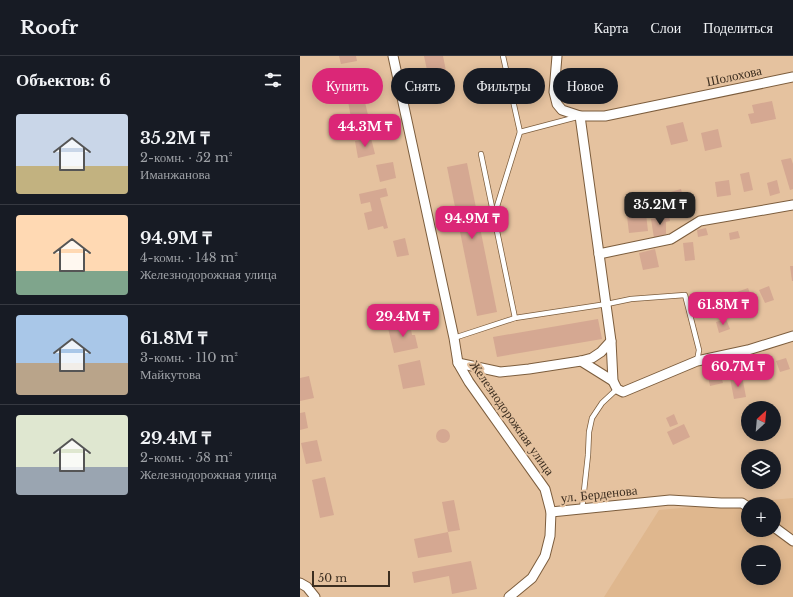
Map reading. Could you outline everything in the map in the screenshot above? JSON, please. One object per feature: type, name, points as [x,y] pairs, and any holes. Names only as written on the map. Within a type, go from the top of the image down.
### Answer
[{"type":"street","name":"Железнодорожная улица","points":[[393,56],[454,338],[458,363],[469,382],[545,489],[551,512]]},
{"type":"street","name":"Шолохова","points":[[557,56],[554,92],[557,104],[562,110],[580,116],[605,116],[793,77]]},
{"type":"street","points":[[580,116],[607,304],[615,385]]},
{"type":"street","points":[[599,254],[671,239],[700,221],[793,205]]},
{"type":"street","points":[[581,361],[623,392],[697,361],[748,350],[793,336]]},
{"type":"street","points":[[458,363],[500,372],[529,369],[592,358],[601,352],[611,341]]},
{"type":"street","name":"ул. Берденова","points":[[509,597],[532,578],[545,556],[550,536],[551,512],[670,500],[741,503]]},
{"type":"street","points":[[781,532],[793,541]]},
{"type":"street","points":[[300,583],[307,587],[315,597]]},
{"type":"lane","points":[[494,218],[520,132],[503,56]]},
{"type":"lane","points":[[520,132],[580,116]]},
{"type":"lane","points":[[481,154],[515,318]]},
{"type":"lane","points":[[454,338],[515,318],[631,299],[685,295],[699,350],[697,361]]},
{"type":"lane","points":[[582,509],[589,432],[592,418],[615,385]]},
{"type":"shaded area","points":[[793,498],[793,597],[604,597],[659,510],[741,503],[741,537],[781,537],[781,499]]},
{"type":"building","points":[[339,56],[356,56],[357,61],[341,64]]},
{"type":"building","points":[[424,56],[443,56],[445,68],[427,68]]},
{"type":"building","points":[[772,101],[776,119],[751,124],[748,114],[754,113],[752,105]]},
{"type":"building","points":[[349,104],[365,104],[368,115],[351,118]]},
{"type":"building","points":[[683,122],[688,141],[671,145],[666,126]]},
{"type":"building","points":[[718,129],[722,147],[705,151],[701,133]]},
{"type":"building","points":[[371,138],[375,154],[358,158],[355,141]]},
{"type":"building","points":[[791,158],[793,164],[793,189],[790,190],[781,160]]},
{"type":"building","points":[[393,162],[396,178],[380,182],[376,165]]},
{"type":"building","points":[[467,163],[497,312],[477,316],[447,167]]},
{"type":"building","points":[[749,172],[753,190],[744,192],[740,174]]},
{"type":"building","points":[[729,180],[731,195],[717,197],[715,182]]},
{"type":"building","points":[[777,180],[780,193],[770,196],[767,183]]},
{"type":"building","points":[[386,188],[388,196],[380,198],[388,228],[384,229],[383,226],[368,230],[364,213],[372,211],[370,202],[361,204],[359,194]]},
{"type":"building","points":[[681,189],[686,208],[669,212],[664,194]]},
{"type":"building","points":[[646,214],[648,231],[629,233],[627,216]]},
{"type":"building","points":[[669,216],[670,221],[666,222],[666,234],[654,238],[651,219]]},
{"type":"building","points":[[706,228],[708,235],[698,237],[697,230]]},
{"type":"building","points":[[738,231],[740,238],[730,240],[729,233]]},
{"type":"building","points":[[405,238],[409,255],[397,257],[393,241]]},
{"type":"building","points":[[693,242],[695,260],[685,261],[683,243]]},
{"type":"building","points":[[655,249],[659,267],[643,270],[639,253]]},
{"type":"building","points":[[790,266],[793,266],[793,281],[792,281]]},
{"type":"building","points":[[769,286],[774,300],[765,303],[759,290]]},
{"type":"building","points":[[748,288],[753,301],[749,303],[751,308],[743,311],[737,297],[739,296],[737,292]]},
{"type":"building","points":[[598,319],[602,339],[497,357],[493,337]]},
{"type":"building","points":[[726,319],[730,329],[719,333],[716,322]]},
{"type":"building","points":[[410,323],[412,335],[415,335],[418,348],[394,353],[388,328]]},
{"type":"building","points":[[786,358],[790,369],[780,372],[776,361]]},
{"type":"building","points":[[420,360],[425,385],[403,389],[398,365]]},
{"type":"building","points":[[719,369],[723,383],[710,386],[707,372]]},
{"type":"building","points":[[309,376],[314,398],[300,401],[300,378]]},
{"type":"building","points":[[742,376],[746,397],[734,399],[730,378]]},
{"type":"building","points":[[305,412],[308,428],[300,430],[300,413]]},
{"type":"building","points":[[674,414],[678,424],[670,427],[666,418]]},
{"type":"building","points":[[684,424],[690,437],[673,445],[667,432]]},
{"type":"building","points":[[443,429],[448,431],[450,436],[448,441],[443,443],[438,441],[436,436],[438,431]]},
{"type":"building","points":[[317,440],[322,461],[306,464],[301,443]]},
{"type":"building","points":[[325,477],[334,515],[320,518],[312,480]]},
{"type":"building","points":[[454,500],[460,530],[448,532],[442,502]]},
{"type":"building","points":[[448,532],[452,552],[418,558],[414,539]]},
{"type":"building","points":[[471,561],[477,589],[452,594],[449,576],[414,583],[412,572]]}]
